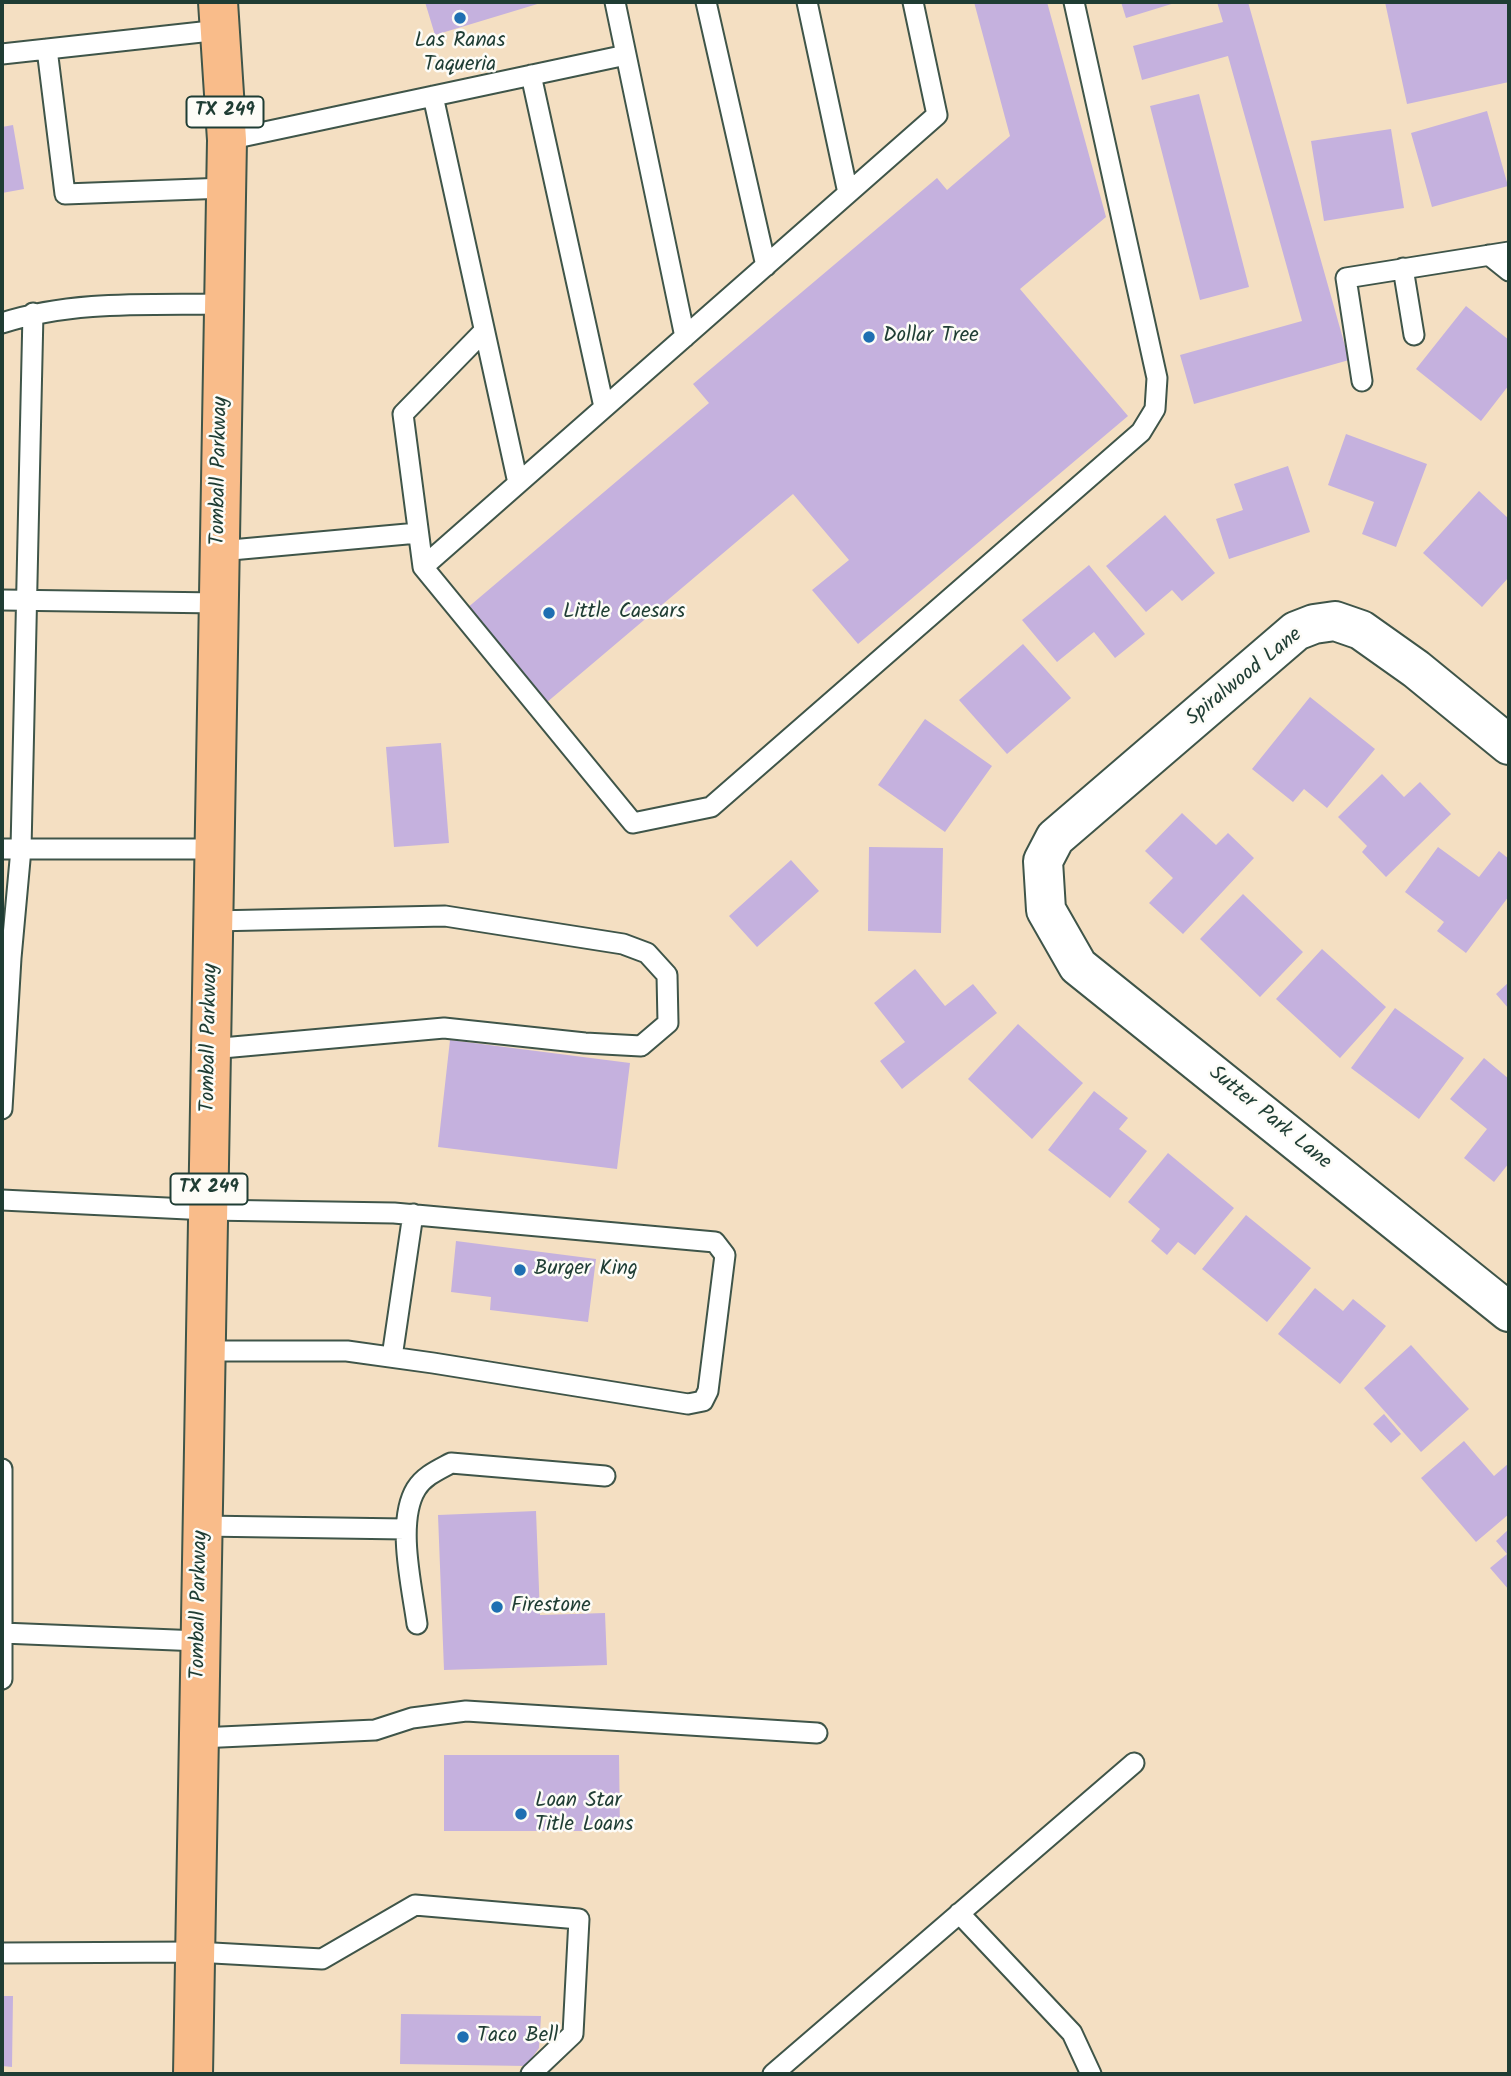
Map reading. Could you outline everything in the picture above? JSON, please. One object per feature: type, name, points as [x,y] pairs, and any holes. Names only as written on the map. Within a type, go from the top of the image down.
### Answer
[{"type":"main road","name":"Tomball Parkway","points":[[193,2074],[227,140],[219,16]]},
{"type":"street","name":"Spiralwood Lane","points":[[1046,910],[1044,861],[1055,838],[1296,631],[1314,624],[1335,621],[1361,630],[1416,669],[1509,745]]},
{"type":"street","name":"Sutter Park Lane","points":[[1046,910],[1078,966],[1509,1312]]},
{"type":"lane","points":[[615,2],[685,337]]},
{"type":"lane","points":[[706,2],[766,266]]},
{"type":"lane","points":[[807,2],[848,193]]},
{"type":"lane","points":[[423,567],[937,115],[913,2]]},
{"type":"lane","points":[[484,331],[403,414],[423,567],[633,823],[711,807],[1141,432],[1155,409],[1157,378],[1074,2]]},
{"type":"lane","points":[[2,54],[47,49],[219,16]]},
{"type":"lane","points":[[47,49],[65,194],[226,188]]},
{"type":"lane","points":[[227,140],[626,55]]},
{"type":"lane","points":[[531,75],[604,407]]},
{"type":"lane","points":[[433,96],[518,483]]},
{"type":"lane","points":[[1362,381],[1346,278],[1509,251]]},
{"type":"lane","points":[[1489,255],[1509,271]]},
{"type":"lane","points":[[1404,268],[1414,335]]},
{"type":"lane","points":[[2,323],[33,313],[84,307],[224,304]]},
{"type":"lane","points":[[2,1109],[11,849],[28,599],[33,313]]},
{"type":"lane","points":[[220,551],[418,533]]},
{"type":"lane","points":[[2,600],[219,603]]},
{"type":"lane","points":[[11,849],[214,849]]},
{"type":"lane","points":[[211,1049],[444,1028],[585,1043],[641,1046],[668,1023],[667,975],[647,953],[623,944],[445,916],[214,921]]},
{"type":"lane","points":[[2,1200],[208,1210],[412,1214],[715,1242],[725,1255],[708,1391],[703,1401],[688,1404],[348,1351],[205,1351]]},
{"type":"lane","points":[[392,1357],[412,1214]]},
{"type":"lane","points":[[417,1624],[405,1529],[415,1490],[428,1475],[451,1463],[605,1476]]},
{"type":"lane","points":[[2,1469],[2,1679]]},
{"type":"lane","points":[[202,1526],[405,1529]]},
{"type":"lane","points":[[2,1633],[200,1641]]},
{"type":"lane","points":[[199,1738],[375,1730],[412,1718],[466,1711],[817,1733]]},
{"type":"lane","points":[[773,2074],[1134,1763]]},
{"type":"lane","points":[[2,1953],[195,1952],[322,1959],[415,1905],[579,1919],[573,2034],[531,2074]]},
{"type":"lane","points":[[959,1913],[1072,2033],[1091,2074]]},
{"type":"building","name":"Las Ranas Taqueria","points":[[425,2],[544,2],[435,35]]},
{"type":"building","points":[[974,2],[1047,2],[1106,217],[1020,289],[1128,416],[858,644],[812,590],[849,560],[793,494],[546,703],[466,609],[709,403],[693,384],[937,178],[947,190],[1010,136]]},
{"type":"building","points":[[1121,2],[1178,2],[1126,18]]},
{"type":"building","points":[[1217,2],[1248,2],[1349,360],[1194,404],[1180,355],[1302,321],[1228,56],[1142,80],[1133,46],[1223,22]]},
{"type":"building","points":[[1385,2],[1509,2],[1509,82],[1407,104]]},
{"type":"building","points":[[1199,94],[1249,287],[1200,300],[1150,106]]},
{"type":"building","points":[[1487,111],[1508,186],[1432,207],[1411,133]]},
{"type":"building","points":[[13,125],[24,189],[2,193],[2,127]]},
{"type":"building","points":[[1391,129],[1404,208],[1324,221],[1311,141]]},
{"type":"building","points":[[1466,306],[1509,340],[1509,385],[1481,421],[1416,369]]},
{"type":"building","points":[[1346,434],[1427,464],[1396,547],[1362,534],[1374,502],[1328,485]]},
{"type":"building","points":[[1288,466],[1310,532],[1229,559],[1216,519],[1243,510],[1234,484]]},
{"type":"building","points":[[1479,491],[1509,519],[1509,577],[1482,607],[1423,553]]},
{"type":"building","points":[[1165,515],[1215,573],[1182,601],[1172,590],[1146,612],[1106,566]]},
{"type":"building","points":[[1089,565],[1145,634],[1115,658],[1094,632],[1057,662],[1022,620]]},
{"type":"building","points":[[1023,644],[1071,698],[1007,754],[959,700]]},
{"type":"building","points":[[1310,697],[1375,749],[1327,808],[1304,789],[1293,802],[1252,769]]},
{"type":"building","points":[[925,719],[992,766],[945,832],[878,785]]},
{"type":"building","points":[[441,743],[449,843],[394,847],[386,747]]},
{"type":"building","points":[[1382,774],[1404,797],[1420,782],[1451,814],[1386,877],[1362,852],[1367,846],[1338,817]]},
{"type":"building","points":[[1182,813],[1216,845],[1228,833],[1254,858],[1183,934],[1149,903],[1173,878],[1145,851]]},
{"type":"building","points":[[869,847],[943,848],[941,933],[868,931]]},
{"type":"building","points":[[1438,847],[1479,877],[1499,851],[1509,859],[1509,896],[1466,953],[1437,931],[1444,922],[1405,892]]},
{"type":"building","points":[[791,860],[819,891],[757,947],[729,916]]},
{"type":"building","points":[[1243,894],[1303,952],[1260,997],[1200,939]]},
{"type":"building","points":[[1322,949],[1386,1007],[1340,1058],[1276,999]]},
{"type":"building","points":[[915,969],[945,1006],[973,984],[997,1013],[902,1089],[880,1061],[905,1042],[874,1003]]},
{"type":"building","points":[[1509,982],[1509,1009],[1496,994]]},
{"type":"building","points":[[1395,1008],[1464,1058],[1419,1119],[1351,1068]]},
{"type":"building","points":[[1018,1024],[1083,1083],[1032,1139],[968,1079]]},
{"type":"building","points":[[450,1040],[630,1063],[617,1169],[438,1147]]},
{"type":"building","points":[[1484,1058],[1509,1079],[1509,1163],[1494,1182],[1464,1158],[1487,1129],[1450,1099]]},
{"type":"building","points":[[1094,1091],[1128,1118],[1119,1129],[1147,1151],[1110,1198],[1048,1150]]},
{"type":"building","points":[[1168,1153],[1234,1208],[1195,1255],[1178,1242],[1167,1255],[1151,1241],[1160,1229],[1128,1202]]},
{"type":"building","points":[[1246,1215],[1311,1268],[1267,1322],[1202,1269]]},
{"type":"building","points":[[456,1241],[596,1259],[588,1322],[490,1310],[491,1297],[451,1292]]},
{"type":"building","points":[[1315,1288],[1343,1311],[1353,1299],[1386,1326],[1340,1384],[1278,1334]]},
{"type":"building","points":[[1411,1345],[1469,1409],[1421,1452],[1364,1388]]},
{"type":"building","points":[[1384,1414],[1401,1434],[1391,1443],[1373,1424]]},
{"type":"building","points":[[1464,1441],[1494,1476],[1509,1463],[1509,1514],[1476,1542],[1421,1478]]},
{"type":"building","points":[[536,1511],[540,1615],[605,1613],[607,1665],[444,1670],[438,1515]]},
{"type":"building","points":[[1509,1529],[1509,1590],[1490,1568],[1507,1554],[1496,1541]]},
{"type":"building","points":[[444,1755],[619,1755],[620,1831],[444,1831]]},
{"type":"building","points":[[2,1996],[13,1996],[12,2067],[2,2066]]},
{"type":"building","points":[[401,2014],[541,2016],[539,2048],[526,2066],[400,2064]]},
{"type":"place","name":"Las Ranas Taqueria","points":[[460,18]]},
{"type":"place","name":"Dollar Tree","points":[[869,337]]},
{"type":"place","name":"Little Caesars","points":[[549,613]]},
{"type":"place","name":"Burger King","points":[[520,1270]]},
{"type":"place","name":"Firestone","points":[[497,1607]]},
{"type":"place","name":"Loan Star Title Loans","points":[[521,1814]]},
{"type":"place","name":"Taco Bell","points":[[463,2037]]}]
